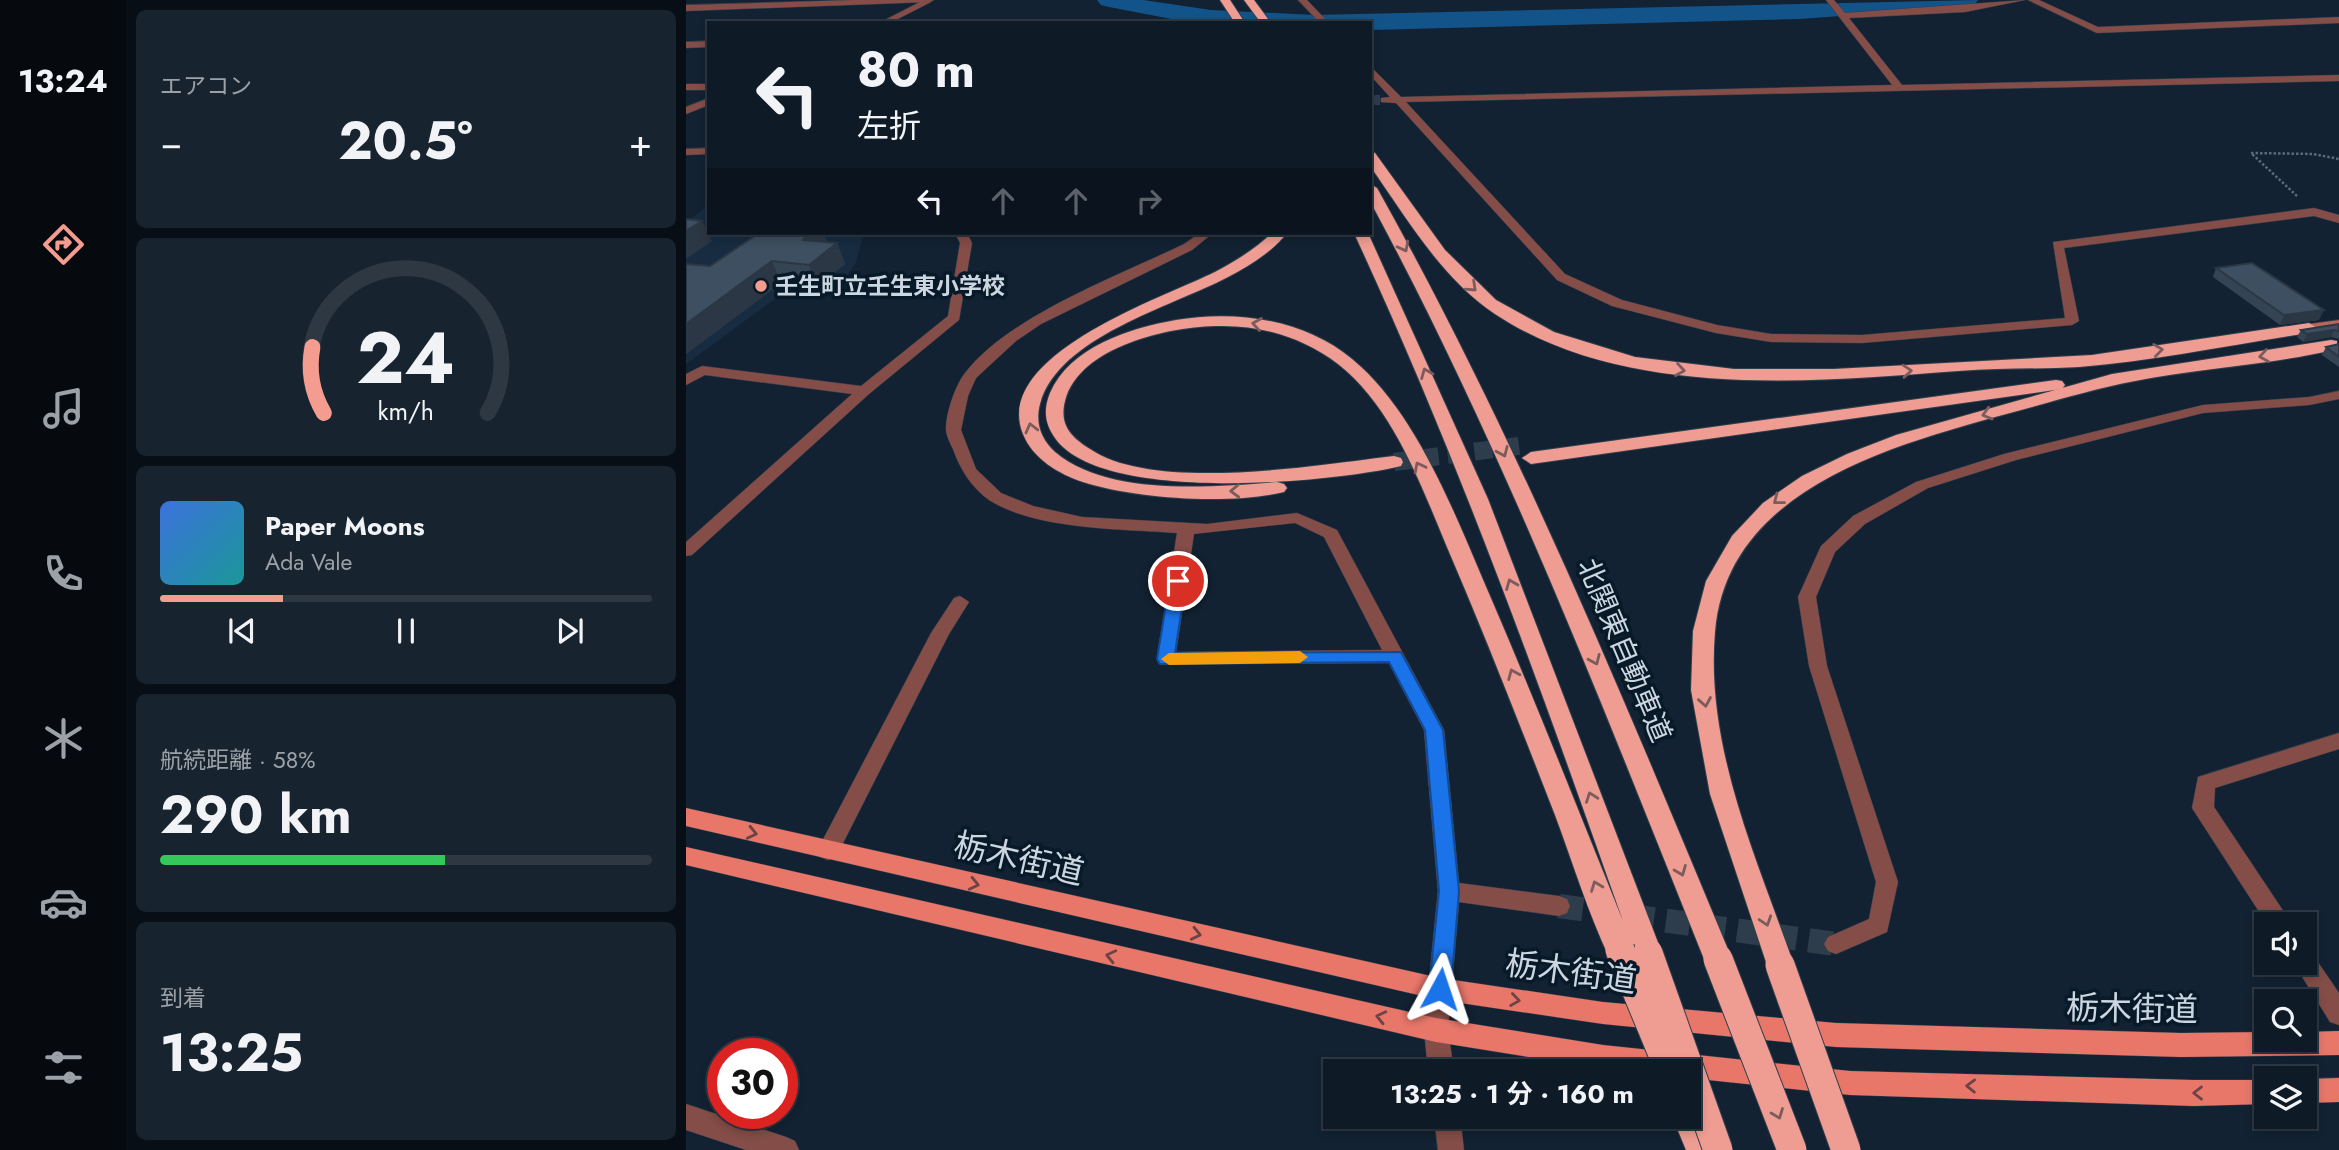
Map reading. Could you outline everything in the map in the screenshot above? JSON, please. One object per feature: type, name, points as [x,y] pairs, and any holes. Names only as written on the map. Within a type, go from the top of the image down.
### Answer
[{"type":"highway","points":[[1225,0],[1239,21]]},
{"type":"highway","points":[[1250,1],[1265,21]]},
{"type":"highway","points":[[1372,159],[1449,265],[1472,288],[1492,304],[1538,331],[1596,352],[1673,369],[1754,377],[1853,375],[2090,359]]},
{"type":"highway","name":"北関東自動車道","points":[[1372,192],[1460,356],[1601,673],[1718,959],[1792,1150]]},
{"type":"highway","points":[[1277,235],[1240,264],[1110,327],[1071,350],[1039,381],[1029,401],[1030,435],[1042,450],[1061,465],[1086,477],[1156,489],[1250,490],[1397,468],[1198,478],[1129,470],[1075,450],[1061,435],[1053,419],[1058,389],[1096,353],[1122,339],[1176,324],[1234,321],[1266,325],[1321,344],[1348,364],[1372,388],[1395,422],[1444,516],[1718,1150]]},
{"type":"highway","points":[[1362,235],[1420,360],[1551,685],[1666,1059]]},
{"type":"highway","points":[[2309,328],[2090,359],[1995,379],[1528,451],[2004,390],[2124,378],[2335,345]]},
{"type":"highway","points":[[1846,1150],[1780,965],[1731,816],[1713,751],[1703,691],[1702,641],[1707,604],[1724,562],[1745,530],[1775,502],[1808,478],[1901,438],[2124,378]]},
{"type":"highway","points":[[1693,1129],[1702,1150]]},
{"type":"main road","points":[[2309,328],[2339,324]]},
{"type":"main road","name":"栃木街道","points":[[686,817],[1440,989],[1603,1013],[1836,1035],[2181,1045],[2339,1043]]},
{"type":"main road","points":[[686,856],[1436,1030],[1603,1057],[1850,1083],[2194,1093],[2254,1091]]},
{"type":"main road","points":[[2317,1091],[2339,1090]]},
{"type":"street","points":[[1302,0],[1323,21]]},
{"type":"street","points":[[1830,0],[1900,89]]},
{"type":"street","points":[[1842,14],[1965,9],[2021,0]]},
{"type":"street","points":[[2032,0],[2097,30],[2339,20]]},
{"type":"street","points":[[686,8],[928,1]]},
{"type":"street","points":[[887,21],[928,1]]},
{"type":"street","points":[[686,45],[707,44]]},
{"type":"street","points":[[1372,71],[1561,277],[1617,303],[1716,329],[1771,338],[1863,339],[2072,321],[2057,245],[2314,212],[2339,219]]},
{"type":"street","points":[[1384,100],[2339,78]]},
{"type":"street","points":[[686,87],[707,87]]},
{"type":"street","points":[[686,111],[707,101]]},
{"type":"street","points":[[686,152],[707,151]]},
{"type":"street","points":[[686,551],[864,391],[954,317],[966,243],[962,235]]},
{"type":"street","points":[[1204,235],[1188,247],[1036,321],[1011,338],[970,376],[961,396],[953,430],[969,471],[995,496],[1028,510],[1082,522],[1207,529],[1297,518],[1331,534],[1434,730],[1449,891],[1436,1030],[1440,1059]]},
{"type":"street","points":[[686,382],[702,370],[864,391]]},
{"type":"street","points":[[1836,944],[1879,925],[1887,882],[1818,666],[1807,597],[1828,550],[1858,520],[1922,485],[2010,457],[2203,409],[2309,401],[2339,395]]},
{"type":"street","points":[[1186,528],[1166,659],[1395,656]]},
{"type":"street","points":[[828,851],[940,633],[960,602]]},
{"type":"street","points":[[2272,912],[2203,807],[2205,783],[2339,740]]},
{"type":"street","points":[[1449,891],[1559,906]]},
{"type":"street","points":[[2314,975],[2339,1014]]},
{"type":"street","points":[[686,1117],[786,1150]]},
{"type":"street","points":[[1449,1129],[1451,1150]]},
{"type":"path","points":[[2314,212],[2250,153],[2313,154],[2339,159]]},
{"type":"shaded area","name":"壬生町立壬生東小学校","points":[[707,206],[707,235],[863,235],[856,262],[845,279],[826,294],[779,296],[686,364],[686,223]]},
{"type":"building","points":[[686,219],[702,221],[686,231]]},
{"type":"building","points":[[756,235],[808,235],[803,240],[837,243],[809,265],[772,261],[686,324],[686,264],[710,266]]},
{"type":"building","points":[[2252,263],[2324,310],[2284,315],[2216,268]]},
{"type":"building","points":[[2339,324],[2339,331],[2307,334],[2301,330]]},
{"type":"building","points":[[2339,344],[2339,357],[2326,347]]},
{"type":"waterway","points":[[1109,0],[1160,11],[1249,21]]},
{"type":"waterway","points":[[1372,22],[1799,12],[1966,0]]},
{"type":"tunnel","points":[[1372,100],[1384,100]]},
{"type":"tunnel","points":[[1394,462],[1526,445]]},
{"type":"tunnel","points":[[1559,906],[1836,944]]},
{"type":"slow traffic","points":[[1169,659],[1300,657]]},
{"type":"place","name":"壬生町立壬生東小学校","points":[[761,286]]},
{"type":"route","points":[[1178,581],[1166,659],[1395,656],[1434,730],[1449,891],[1440,989]]}]
